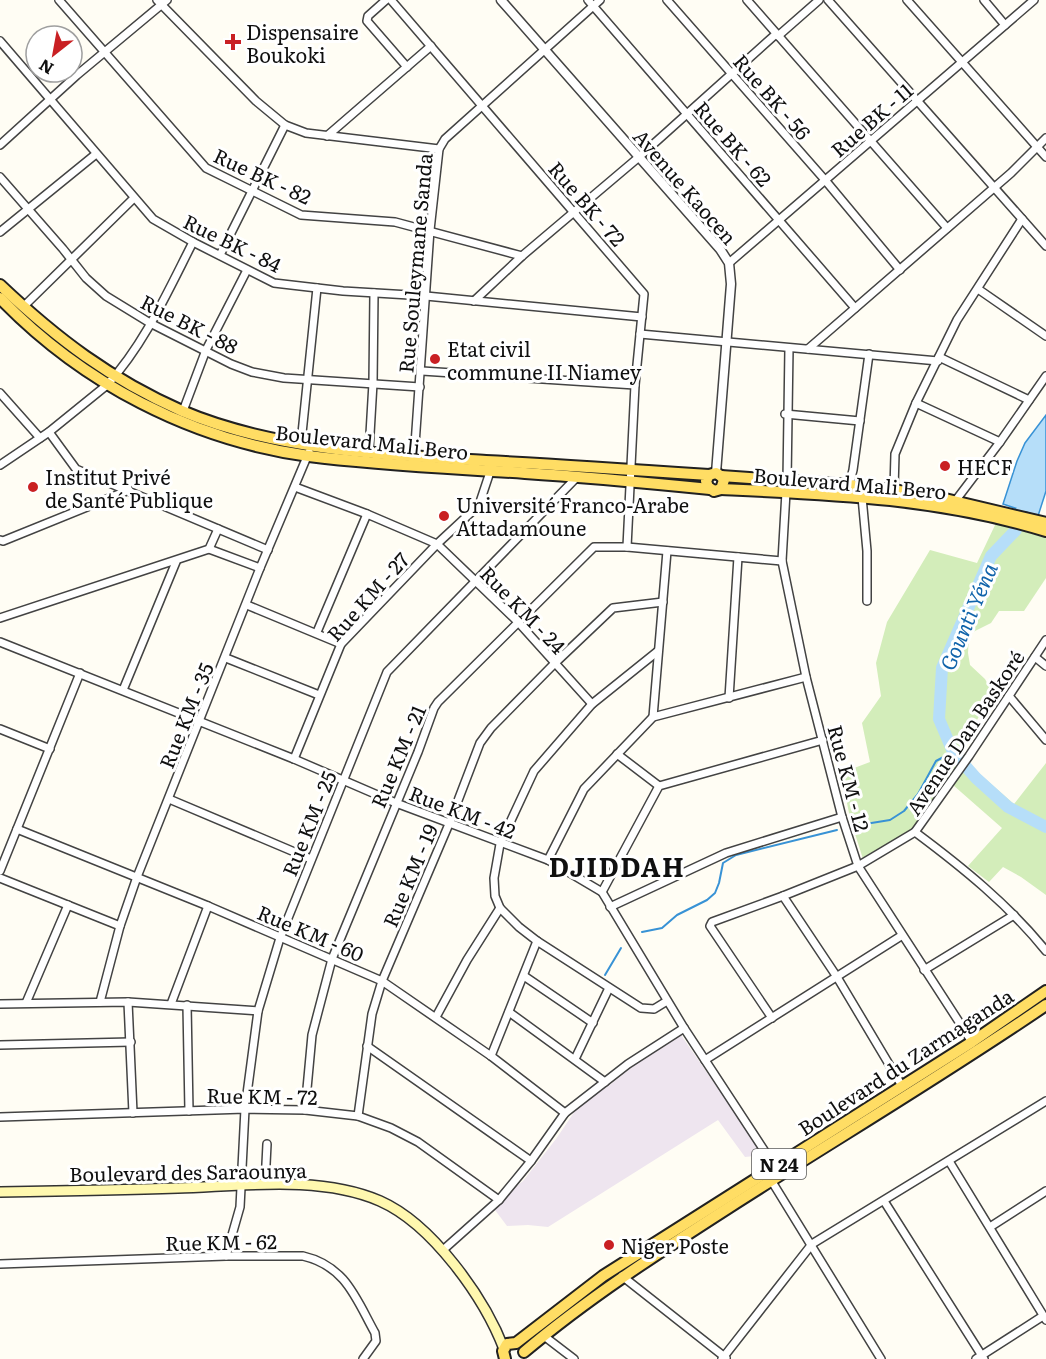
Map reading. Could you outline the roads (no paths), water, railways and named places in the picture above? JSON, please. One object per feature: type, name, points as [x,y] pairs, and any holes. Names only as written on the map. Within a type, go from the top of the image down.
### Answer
[{"type":"main road","name":"Boulevard Mali Bero","points":[[0,285],[60,339],[115,376],[183,411],[234,429],[306,444],[490,472],[523,468]]},
{"type":"main road","name":"Boulevard Mali Bero","points":[[0,298],[41,337],[107,386],[173,418],[214,434],[257,446],[308,456],[630,476],[715,489],[786,487],[849,490],[894,489],[956,500],[1027,521],[1046,523]]},
{"type":"main road","name":"Boulevard Mali Bero","points":[[541,469],[577,477],[715,475],[786,487]]},
{"type":"main road","points":[[715,475],[706,483],[715,489]]},
{"type":"main road","name":"Boulevard Mali Bero","points":[[849,490],[862,497],[924,503],[1013,517]]},
{"type":"main road","name":"Boulevard Mali Bero","points":[[1027,521],[1046,531]]},
{"type":"main road","name":"Boulevard du Zarmaganda","points":[[502,1355],[510,1343],[516,1342],[603,1276],[944,1073],[1008,1024],[1046,991]]},
{"type":"main road","name":"Boulevard du Zarmaganda","points":[[524,1357],[544,1336],[622,1276],[902,1086],[972,1042],[1046,1005]]},
{"type":"main road","name":"Boulevard des Saraounya","points":[[0,1191],[94,1191],[265,1184],[330,1188],[380,1201],[409,1220],[443,1250],[496,1328],[502,1355]]},
{"type":"main road","name":"Boulevard des Saraounya","points":[[496,1328],[516,1342]]},
{"type":"main road","points":[[516,1342],[522,1346],[524,1357]]},
{"type":"street","name":"Rue BK - 82","points":[[59,0],[173,129],[201,165],[251,192],[301,214],[374,219],[430,230],[522,256]]},
{"type":"street","points":[[386,0],[368,16],[367,21],[407,67]]},
{"type":"street","name":"Rue BK - 72","points":[[391,0],[575,212],[641,290],[645,299],[635,386],[627,547]]},
{"type":"street","name":"Avenue Kaocen","points":[[501,0],[729,263],[731,284],[715,475]]},
{"type":"street","name":"Rue BK - 62","points":[[588,0],[855,308]]},
{"type":"street","name":"Rue Souleymane Sanda","points":[[414,461],[430,230],[439,149],[445,139],[600,0]]},
{"type":"street","name":"Rue BK - 56","points":[[667,0],[825,180],[900,270]]},
{"type":"street","points":[[747,0],[946,228]]},
{"type":"street","points":[[474,301],[522,256],[639,158],[819,0]]},
{"type":"street","points":[[828,0],[1046,246]]},
{"type":"street","points":[[907,0],[1046,158]]},
{"type":"street","points":[[984,0],[1005,25]]},
{"type":"street","name":"Rue BK - 11","points":[[729,263],[1034,0]]},
{"type":"street","points":[[0,145],[161,2],[256,101],[285,125],[306,133],[439,149]]},
{"type":"street","name":"Rue BK - 84","points":[[0,42],[153,219],[193,242],[280,285],[426,296],[642,317]]},
{"type":"street","points":[[327,136],[431,46]]},
{"type":"street","points":[[220,255],[285,125]]},
{"type":"street","points":[[808,349],[994,187],[1046,138]]},
{"type":"street","points":[[0,232],[96,154]]},
{"type":"street","name":"Rue BK - 88","points":[[0,177],[86,278],[106,296],[150,323],[231,364],[271,376],[420,387]]},
{"type":"street","points":[[23,307],[134,198]]},
{"type":"street","points":[[894,489],[895,454],[916,403],[957,320],[1022,219]]},
{"type":"street","points":[[0,465],[49,432],[107,386],[150,323],[193,242]]},
{"type":"street","points":[[183,411],[206,350],[247,270]]},
{"type":"street","name":"Rue KM - 35","points":[[100,1002],[120,926],[137,878],[260,568],[308,456],[306,444],[307,379],[317,288]]},
{"type":"street","points":[[978,289],[1046,336]]},
{"type":"street","points":[[369,452],[374,293]]},
{"type":"street","points":[[640,334],[939,359],[1029,400]]},
{"type":"street","name":"Rue KM - 12","points":[[789,348],[782,561],[806,677],[842,817],[858,866],[901,936],[972,1042]]},
{"type":"street","points":[[849,490],[861,421],[869,354]]},
{"type":"street","points":[[422,371],[635,386]]},
{"type":"street","points":[[956,500],[1046,376]]},
{"type":"street","points":[[0,393],[40,438]]},
{"type":"street","points":[[916,403],[1000,442]]},
{"type":"street","points":[[787,415],[861,421]]},
{"type":"street","points":[[49,432],[76,469],[268,550]]},
{"type":"street","name":"Rue KM - 27","points":[[294,759],[341,644],[437,544],[479,505],[490,472]]},
{"type":"street","name":"Rue KM - 25","points":[[226,1256],[240,1211],[245,1109],[258,1011],[280,938],[390,668],[577,477]]},
{"type":"street","name":"Rue KM - 24","points":[[295,487],[367,513],[437,544],[518,622],[592,704]]},
{"type":"street","points":[[0,540],[3,541],[129,490]]},
{"type":"street","points":[[862,497],[867,551],[867,601]]},
{"type":"street","points":[[316,632],[367,513]]},
{"type":"street","points":[[209,549],[218,529]]},
{"type":"street","name":"Rue KM - 21","points":[[305,1110],[312,1035],[332,959],[436,704],[594,547],[627,547],[782,561]]},
{"type":"street","points":[[0,618],[176,562],[209,549],[260,568]]},
{"type":"street","points":[[653,717],[667,551]]},
{"type":"street","points":[[729,698],[738,557]]},
{"type":"street","points":[[123,690],[176,562]]},
{"type":"street","name":"Rue KM - 19","points":[[358,1116],[372,1014],[382,981],[484,736],[554,664],[613,608],[663,602]]},
{"type":"street","points":[[247,605],[341,644]]},
{"type":"street","name":"Avenue Dan Baskoré","points":[[772,1018],[710,926],[712,922],[858,866],[915,832],[1046,640]]},
{"type":"street","name":"Rue KM - 42","points":[[0,642],[294,759],[396,803],[548,860],[602,892]]},
{"type":"street","points":[[658,651],[592,704],[529,777],[500,843],[494,878],[495,896],[500,908],[537,941],[641,1008],[654,1009],[667,1001]]},
{"type":"street","points":[[1035,657],[1046,666]]},
{"type":"street","points":[[225,658],[319,695]]},
{"type":"street","points":[[0,871],[80,673]]},
{"type":"street","points":[[548,860],[584,789],[653,717],[806,677]]},
{"type":"street","points":[[1009,696],[1046,740]]},
{"type":"street","points":[[0,729],[50,749]]},
{"type":"street","points":[[823,740],[659,786],[602,892],[775,1174],[812,1244],[881,1359]]},
{"type":"street","points":[[617,754],[659,786]]},
{"type":"street","points":[[169,799],[311,859]]},
{"type":"street","points":[[610,907],[726,853],[842,817]]},
{"type":"street","name":"Rue KM - 60","points":[[18,829],[208,906],[382,981],[491,1056],[565,1113]]},
{"type":"street","points":[[915,832],[967,873],[1014,915],[1046,951]]},
{"type":"street","points":[[0,878],[120,926]]},
{"type":"street","points":[[783,896],[837,977],[902,1086]]},
{"type":"street","points":[[26,1003],[68,905]]},
{"type":"street","points":[[171,1004],[208,906]]},
{"type":"street","points":[[436,1017],[467,960],[500,908]]},
{"type":"street","points":[[924,970],[1014,915]]},
{"type":"street","points":[[705,1060],[901,936]]},
{"type":"street","points":[[491,1056],[537,941]]},
{"type":"street","points":[[524,976],[593,1023]]},
{"type":"street","points":[[575,1059],[609,988]]},
{"type":"street","points":[[0,1004],[128,1002],[258,1011]]},
{"type":"street","points":[[128,1002],[134,1113]]},
{"type":"street","points":[[187,1005],[189,1111]]},
{"type":"street","points":[[509,1012],[605,1082]]},
{"type":"street","points":[[443,1250],[499,1200],[531,1161],[565,1113],[654,1046],[684,1028]]},
{"type":"street","points":[[0,1045],[131,1042]]},
{"type":"street","points":[[367,1047],[531,1161]]},
{"type":"street","points":[[622,1276],[724,1358],[812,1244],[1046,1101]]},
{"type":"street","name":"Rue KM - 72","points":[[0,1117],[245,1109],[305,1110],[358,1116],[391,1128],[418,1142],[499,1200]]},
{"type":"street","points":[[265,1184],[267,1144]]},
{"type":"street","points":[[884,1201],[981,1358],[1045,1318],[949,1161]]},
{"type":"street","points":[[990,1227],[1046,1191]]},
{"type":"street","name":"Rue KM - 62","points":[[0,1264],[226,1256],[303,1256],[325,1263],[338,1272],[347,1283],[375,1333],[376,1341],[363,1359]]},
{"type":"street","points":[[544,1336],[574,1359]]},
{"type":"water","points":[[1046,415],[1046,491],[1038,516],[1003,504],[1025,443]]},
{"type":"waterway","name":"Gounti Yéna","points":[[1020,513],[1016,530],[991,556],[942,668],[939,719],[953,752],[976,778],[1008,807],[1046,827]]},
{"type":"waterway","points":[[859,825],[890,820],[904,811],[918,794],[936,761],[953,752]]},
{"type":"waterway","points":[[642,932],[662,928],[677,915],[707,900],[715,893],[723,863],[736,855],[837,830]]},
{"type":"waterway","points":[[605,975],[621,948]]},
{"type":"place","name":"Dispensaire Boukoki","points":[[233,42]]},
{"type":"place","name":"Etat civil commune II Niamey","points":[[435,359]]},
{"type":"place","name":"HECF","points":[[945,466]]},
{"type":"place","name":"Institut Privé de Santé Publique","points":[[33,487]]},
{"type":"place","name":"Université Franco-Arabe Attadamoune","points":[[444,516]]},
{"type":"place","name":"Niger Poste","points":[[609,1245]]},
{"type":"district","name":"DJIDDAH","points":[[617,865]]}]
